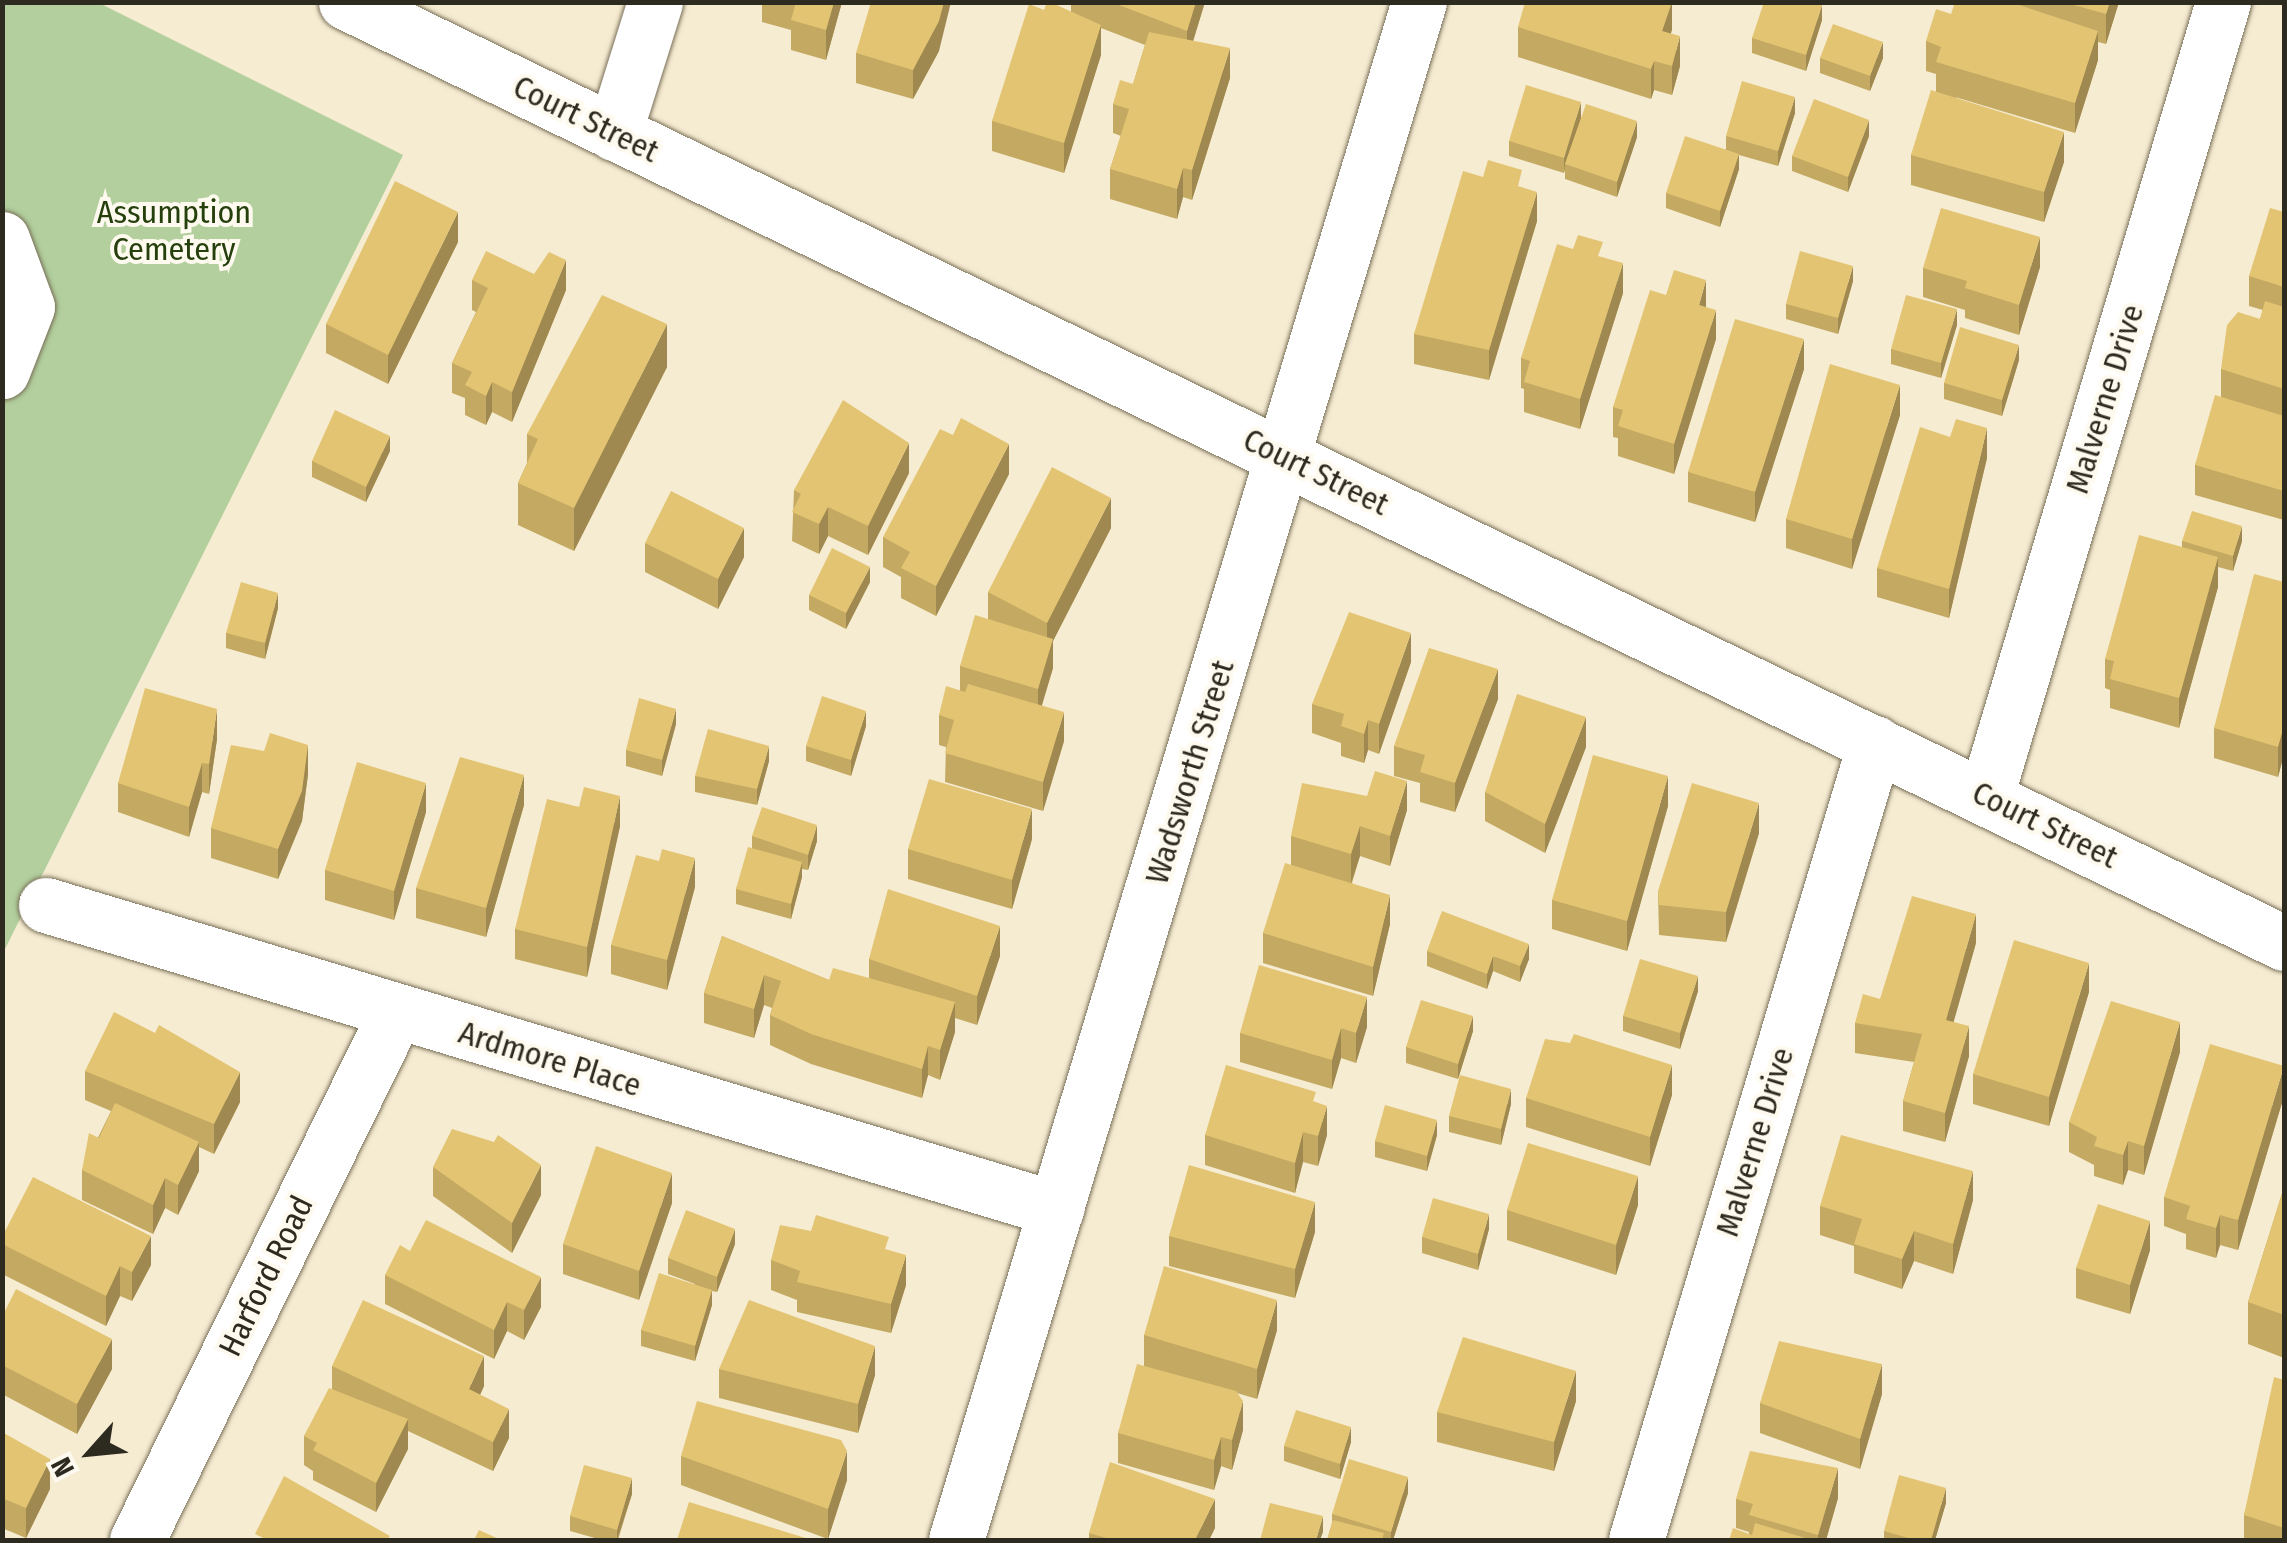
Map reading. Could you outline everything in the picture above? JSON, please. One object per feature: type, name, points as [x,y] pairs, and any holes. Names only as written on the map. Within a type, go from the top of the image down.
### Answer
[{"type":"street","name":"Court Street","points":[[346,2],[2284,944]]},
{"type":"street","points":[[614,133],[655,2]]},
{"type":"street","name":"Wadsworth Street","points":[[956,1540],[1286,458],[1418,2]]},
{"type":"street","name":"Malverne Drive","points":[[1986,796],[2222,2]]},
{"type":"street","points":[[2,239],[27,307],[2,370]]},
{"type":"street","name":"Malverne Drive","points":[[1636,1540],[1875,743]]},
{"type":"street","name":"Ardmore Place","points":[[46,905],[1056,1210]]},
{"type":"street","name":"Harford Road","points":[[137,1540],[396,1012]]},
{"type":"green space","name":"Assumption Cemetery","points":[[3,3],[99,3],[403,155],[3,953]]},
{"type":"building","points":[[796,2],[834,2],[826,30],[791,20]]},
{"type":"building","points":[[871,2],[944,2],[939,21],[913,70],[856,53]]},
{"type":"building","points":[[1047,2],[1101,25],[1064,143],[992,121],[1029,4],[1044,10]]},
{"type":"building","points":[[1111,2],[1196,2],[1187,31]]},
{"type":"building","points":[[1525,2],[1672,2],[1662,31],[1680,36],[1672,66],[1654,61],[1651,69],[1518,27]]},
{"type":"building","points":[[1764,2],[1822,5],[1806,55],[1752,38]]},
{"type":"building","points":[[1955,2],[2010,2],[2098,31],[2075,103],[1936,62],[1941,47],[1926,41],[1936,9],[1951,14]]},
{"type":"building","points":[[2063,2],[2110,2],[2106,14]]},
{"type":"building","points":[[1833,24],[1883,42],[1870,76],[1820,58]]},
{"type":"building","points":[[1149,32],[1230,48],[1192,170],[1183,168],[1177,189],[1110,169],[1129,109],[1113,104],[1120,80],[1133,84]]},
{"type":"building","points":[[1742,81],[1795,97],[1778,151],[1726,136]]},
{"type":"building","points":[[1526,85],[1581,102],[1564,158],[1509,141]]},
{"type":"building","points":[[1931,90],[2064,132],[2044,192],[1911,155]]},
{"type":"building","points":[[1814,99],[1869,120],[1848,177],[1792,156]]},
{"type":"building","points":[[1586,104],[1637,121],[1617,182],[1565,164]]},
{"type":"building","points":[[1685,136],[1739,154],[1720,211],[1666,193]]},
{"type":"building","points":[[1488,160],[1522,170],[1518,186],[1537,192],[1489,350],[1414,334],[1463,171],[1483,177]]},
{"type":"building","points":[[395,181],[458,212],[388,355],[326,324]]},
{"type":"building","points":[[1941,208],[2040,237],[2019,305],[1965,288],[1967,281],[1923,268]]},
{"type":"building","points":[[2270,208],[2284,212],[2284,287],[2249,276]]},
{"type":"building","points":[[1578,235],[1603,242],[1598,256],[1623,263],[1580,399],[1524,382],[1530,361],[1521,358],[1557,244],[1573,249]]},
{"type":"building","points":[[486,251],[534,274],[549,252],[566,260],[512,392],[492,382],[486,396],[465,385],[472,372],[452,363],[488,288],[472,280]]},
{"type":"building","points":[[1800,251],[1853,266],[1838,318],[1786,304]]},
{"type":"building","points":[[1674,270],[1706,280],[1699,305],[1716,310],[1674,444],[1618,426],[1623,410],[1613,407],[1650,290],[1666,295]]},
{"type":"building","points":[[602,295],[667,324],[574,508],[518,483],[538,439],[527,434]]},
{"type":"building","points":[[1906,295],[1957,309],[1941,363],[1891,349]]},
{"type":"building","points":[[2265,301],[2284,307],[2284,389],[2221,369],[2227,325],[2238,312],[2260,319]]},
{"type":"building","points":[[1735,319],[1804,339],[1755,492],[1688,472]]},
{"type":"building","points":[[1960,327],[2019,345],[2002,400],[1944,383]]},
{"type":"building","points":[[1830,364],[1900,385],[1852,539],[1786,519]]},
{"type":"building","points":[[2215,395],[2284,416],[2284,491],[2195,465]]},
{"type":"building","points":[[843,400],[909,443],[868,526],[828,507],[819,524],[792,512],[801,494],[794,490]]},
{"type":"building","points":[[335,410],[390,436],[366,487],[312,461]]},
{"type":"building","points":[[961,418],[1009,444],[936,586],[901,568],[910,552],[883,537],[940,429],[953,435]]},
{"type":"building","points":[[1956,419],[1987,428],[1949,589],[1877,568],[1920,427],[1950,437]]},
{"type":"building","points":[[1052,467],[1111,498],[1047,623],[988,592]]},
{"type":"building","points":[[671,491],[744,528],[718,579],[645,543]]},
{"type":"building","points":[[2192,511],[2242,526],[2233,556],[2182,541]]},
{"type":"building","points":[[2139,535],[2218,557],[2179,698],[2110,679],[2114,661],[2105,659]]},
{"type":"building","points":[[832,548],[870,567],[846,613],[809,595]]},
{"type":"building","points":[[2254,574],[2284,582],[2284,725],[2278,747],[2214,728]]},
{"type":"building","points":[[241,582],[278,593],[265,643],[226,633]]},
{"type":"building","points":[[1349,612],[1411,633],[1379,724],[1368,720],[1364,734],[1341,726],[1344,714],[1312,704]]},
{"type":"building","points":[[975,615],[1053,639],[1038,689],[960,666]]},
{"type":"building","points":[[1429,648],[1498,669],[1455,783],[1420,772],[1425,755],[1394,746]]},
{"type":"building","points":[[968,684],[1064,712],[1043,782],[945,753],[954,720],[939,715],[946,686],[965,692]]},
{"type":"building","points":[[145,688],[217,709],[209,764],[202,763],[189,807],[118,783]]},
{"type":"building","points":[[1517,694],[1586,717],[1545,824],[1485,792]]},
{"type":"building","points":[[822,696],[866,711],[851,760],[806,746]]},
{"type":"building","points":[[639,698],[676,709],[662,760],[626,750]]},
{"type":"building","points":[[708,729],[769,746],[757,789],[695,776]]},
{"type":"building","points":[[270,733],[308,745],[302,791],[278,849],[211,828],[231,745],[264,751]]},
{"type":"building","points":[[1593,755],[1668,776],[1627,921],[1552,900]]},
{"type":"building","points":[[460,757],[524,775],[486,908],[416,888]]},
{"type":"building","points":[[357,762],[426,783],[394,891],[325,870]]},
{"type":"building","points":[[1375,771],[1407,781],[1390,836],[1360,826],[1351,854],[1291,836],[1302,783],[1367,796]]},
{"type":"building","points":[[929,779],[1032,809],[1012,880],[908,849]]},
{"type":"building","points":[[1692,783],[1759,803],[1726,912],[1659,905],[1658,891]]},
{"type":"building","points":[[584,787],[620,796],[587,947],[515,929],[547,799],[579,807]]},
{"type":"building","points":[[762,807],[817,825],[808,855],[752,836]]},
{"type":"building","points":[[748,847],[802,862],[791,904],[736,889]]},
{"type":"building","points":[[662,849],[695,858],[667,960],[611,945],[636,855],[659,861]]},
{"type":"building","points":[[1285,863],[1390,895],[1373,967],[1263,933]]},
{"type":"building","points":[[888,889],[1000,926],[977,996],[869,959]]},
{"type":"building","points":[[1912,896],[1976,914],[1946,1020],[1969,1026],[1945,1113],[1903,1101],[1922,1034],[1855,1023],[1863,994],[1880,999]]},
{"type":"building","points":[[1442,911],[1529,944],[1520,966],[1493,956],[1487,974],[1427,951]]},
{"type":"building","points":[[722,936],[829,980],[833,968],[955,1002],[940,1050],[928,1046],[922,1069],[811,1034],[770,1015],[781,981],[764,975],[754,1009],[704,993]]},
{"type":"building","points":[[2014,940],[2089,963],[2049,1097],[1973,1074]]},
{"type":"building","points":[[1640,959],[1698,976],[1680,1033],[1623,1016]]},
{"type":"building","points":[[1259,965],[1367,997],[1356,1033],[1341,1028],[1332,1060],[1240,1033]]},
{"type":"building","points":[[1421,1000],[1473,1016],[1458,1064],[1406,1047]]},
{"type":"building","points":[[2111,1001],[2180,1022],[2144,1146],[2128,1141],[2123,1155],[2094,1146],[2097,1137],[2069,1122]]},
{"type":"building","points":[[114,1012],[155,1033],[159,1025],[240,1072],[214,1124],[85,1071]]},
{"type":"building","points":[[1574,1034],[1672,1065],[1650,1137],[1526,1098],[1545,1039],[1570,1043]]},
{"type":"building","points":[[2210,1044],[2284,1066],[2238,1220],[2220,1215],[2216,1228],[2186,1219],[2190,1206],[2164,1197]]},
{"type":"building","points":[[1226,1065],[1316,1092],[1313,1101],[1327,1106],[1318,1136],[1303,1132],[1295,1163],[1205,1135]]},
{"type":"building","points":[[1460,1075],[1511,1089],[1501,1129],[1449,1116]]},
{"type":"building","points":[[115,1103],[199,1142],[178,1185],[165,1178],[153,1205],[82,1170],[89,1133],[99,1138]]},
{"type":"building","points":[[1385,1105],[1437,1120],[1427,1156],[1375,1141]]},
{"type":"building","points":[[452,1129],[494,1142],[498,1135],[541,1165],[512,1223],[433,1167]]},
{"type":"building","points":[[1841,1135],[1973,1171],[1953,1244],[1914,1231],[1902,1259],[1854,1244],[1862,1219],[1820,1206]]},
{"type":"building","points":[[1528,1143],[1638,1176],[1616,1245],[1507,1210]]},
{"type":"building","points":[[596,1146],[672,1173],[639,1271],[563,1244]]},
{"type":"building","points":[[1189,1165],[1315,1202],[1295,1269],[1169,1236]]},
{"type":"building","points":[[33,1177],[151,1236],[132,1272],[120,1266],[106,1296],[2,1244]]},
{"type":"building","points":[[2284,1187],[2284,1315],[2248,1302]]},
{"type":"building","points":[[1433,1198],[1489,1214],[1478,1254],[1422,1237]]},
{"type":"building","points":[[2098,1204],[2150,1221],[2130,1285],[2076,1268]]},
{"type":"building","points":[[686,1210],[735,1229],[717,1277],[668,1258]]},
{"type":"building","points":[[816,1215],[889,1237],[885,1249],[906,1255],[891,1304],[797,1282],[800,1271],[771,1260],[780,1225],[811,1231]]},
{"type":"building","points":[[426,1220],[541,1277],[524,1310],[507,1302],[494,1330],[385,1275],[400,1245],[410,1251]]},
{"type":"building","points":[[1164,1266],[1277,1300],[1257,1369],[1144,1335]]},
{"type":"building","points":[[659,1273],[712,1290],[695,1346],[641,1330]]},
{"type":"building","points":[[16,1289],[112,1339],[77,1404],[2,1365],[2,1317]]},
{"type":"building","points":[[363,1300],[484,1356],[469,1389],[509,1409],[493,1442],[332,1366]]},
{"type":"building","points":[[749,1300],[875,1346],[858,1404],[719,1369]]},
{"type":"building","points":[[1463,1337],[1576,1371],[1554,1442],[1437,1412]]},
{"type":"building","points":[[1779,1341],[1882,1364],[1860,1439],[1760,1403]]},
{"type":"building","points":[[1137,1364],[1236,1391],[1243,1401],[1232,1440],[1221,1437],[1214,1460],[1118,1433]]},
{"type":"building","points":[[2274,1377],[2284,1380],[2284,1528],[2244,1515]]},
{"type":"building","points":[[329,1388],[408,1419],[376,1483],[313,1450],[317,1443],[304,1436]]},
{"type":"building","points":[[697,1401],[841,1440],[847,1451],[828,1509],[681,1456]]},
{"type":"building","points":[[1296,1410],[1351,1427],[1340,1464],[1284,1446]]},
{"type":"building","points":[[2,1432],[50,1459],[26,1508],[2,1498]]},
{"type":"building","points":[[1750,1451],[1838,1468],[1818,1535],[1749,1515],[1753,1504],[1736,1499]]},
{"type":"building","points":[[1349,1459],[1408,1477],[1391,1532],[1332,1514]]},
{"type":"building","points":[[1110,1462],[1215,1499],[1195,1540],[1113,1540],[1089,1533]]},
{"type":"building","points":[[584,1465],[632,1478],[617,1530],[570,1516]]},
{"type":"building","points":[[1899,1475],[1946,1488],[1931,1540],[1915,1540],[1884,1531]]},
{"type":"building","points":[[284,1476],[390,1536],[387,1540],[267,1540],[255,1534]]},
{"type":"building","points":[[689,1502],[812,1540],[677,1540]]},
{"type":"building","points":[[1270,1503],[1323,1516],[1316,1540],[1260,1540]]},
{"type":"building","points":[[1333,1520],[1384,1533],[1382,1540],[1327,1540]]},
{"type":"building","points":[[1755,1523],[1812,1540],[1729,1540],[1733,1528],[1752,1535]]},
{"type":"building","points":[[479,1530],[501,1540],[474,1540]]}]
